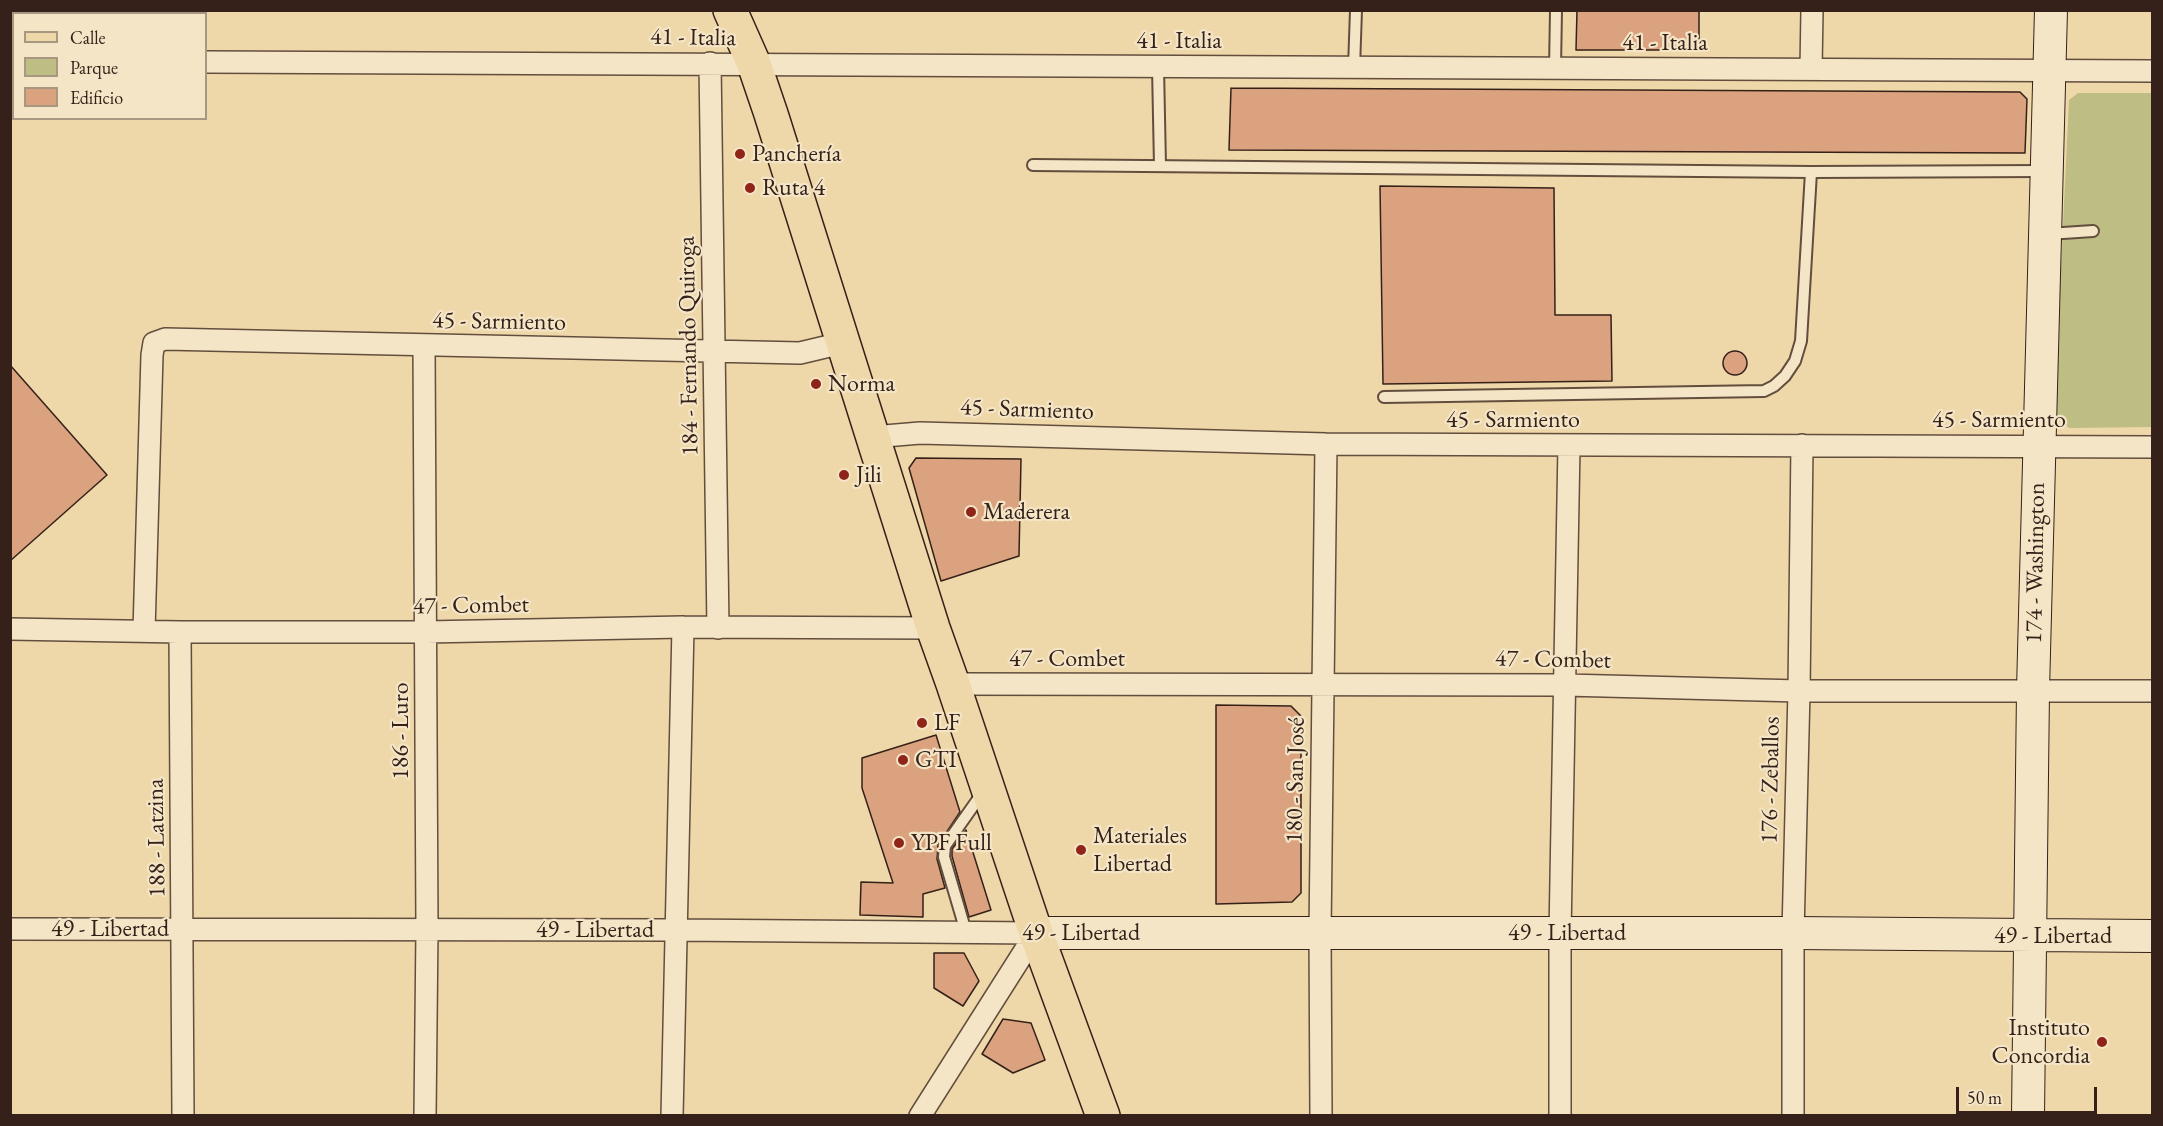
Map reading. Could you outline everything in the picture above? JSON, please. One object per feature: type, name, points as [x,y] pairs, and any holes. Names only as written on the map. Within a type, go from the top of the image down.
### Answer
[{"type":"main road","points":[[730,10],[754,64],[933,628],[1036,933],[1103,1116]]},
{"type":"street","points":[[1811,69],[1812,10]]},
{"type":"street","name":"174 - Washington","points":[[2028,1116],[2038,446],[2051,10]]},
{"type":"street","name":"41 - Italia","points":[[207,62],[2152,70]]},
{"type":"street","name":"184 - Fernando Quiroga","points":[[710,63],[718,628]]},
{"type":"street","name":"45 - Sarmiento","points":[[144,631],[154,343],[165,339],[800,353],[842,343]]},
{"type":"street","name":"186 - Luro","points":[[424,346],[426,1116]]},
{"type":"street","name":"45 - Sarmiento","points":[[873,438],[920,433],[1326,444],[2152,447]]},
{"type":"street","name":"180 - San José","points":[[1321,1116],[1320,932],[1326,444]]},
{"type":"street","name":"176 - Zeballos","points":[[1793,1116],[1793,933],[1802,445]]},
{"type":"street","points":[[1560,1116],[1560,933],[1569,446]]},
{"type":"street","points":[[672,1116],[683,627]]},
{"type":"street","name":"47 - Combet","points":[[10,629],[426,632],[683,627],[933,628]]},
{"type":"street","name":"188 - Latzina","points":[[180,632],[183,1116]]},
{"type":"street","name":"47 - Combet","points":[[953,684],[1566,685],[1799,691],[2152,691]]},
{"type":"street","name":"49 - Libertad","points":[[10,929],[1793,933],[2152,936]]},
{"type":"street","points":[[920,1116],[1036,933]]},
{"type":"lane","points":[[1354,68],[1356,10]]},
{"type":"lane","points":[[1555,68],[1556,10]]},
{"type":"lane","points":[[1158,67],[1160,166]]},
{"type":"lane","points":[[1033,165],[1811,172],[2047,171]]},
{"type":"lane","points":[[1384,397],[1764,391],[1774,386],[1795,362],[1801,341],[1811,172]]},
{"type":"lane","points":[[2045,234],[2094,231]]},
{"type":"lane","points":[[966,932],[944,857],[945,846],[987,787]]},
{"type":"green space","points":[[2078,93],[2152,93],[2152,427],[2069,428],[2054,413],[2069,100]]},
{"type":"building","points":[[1577,10],[1699,10],[1699,50],[1576,50]]},
{"type":"building","points":[[1231,88],[2020,92],[2027,99],[2025,153],[1229,150]]},
{"type":"building","points":[[1380,186],[1554,188],[1555,315],[1611,315],[1612,381],[1383,384]]},
{"type":"building","points":[[1735,351],[1743,355],[1747,363],[1743,371],[1735,375],[1727,371],[1723,363],[1727,355]]},
{"type":"building","points":[[10,365],[107,475],[10,561]]},
{"type":"building","name":"Maderera","points":[[916,458],[1021,459],[1019,556],[941,581],[909,468]]},
{"type":"building","points":[[1216,705],[1291,706],[1301,716],[1301,893],[1292,902],[1216,904]]},
{"type":"building","points":[[936,735],[960,812],[938,845],[937,859],[945,888],[923,894],[923,917],[860,915],[861,882],[893,883],[862,788],[862,758]]},
{"type":"building","points":[[966,830],[991,910],[969,917],[952,856],[952,849]]},
{"type":"building","points":[[934,953],[964,953],[979,981],[963,1006],[934,988]]},
{"type":"building","points":[[1003,1019],[1031,1023],[1045,1060],[1013,1073],[982,1054]]},
{"type":"place","name":"Panchería","points":[[740,154]]},
{"type":"place","name":"Ruta 4","points":[[750,188]]},
{"type":"place","name":"Norma","points":[[816,384]]},
{"type":"place","name":"Jili","points":[[844,475]]},
{"type":"place","name":"Maderera","points":[[971,512]]},
{"type":"place","name":"LF","points":[[922,723]]},
{"type":"place","name":"GTI","points":[[903,760]]},
{"type":"place","name":"YPF Full","points":[[899,843]]},
{"type":"place","name":"Materiales Libertad","points":[[1081,850]]},
{"type":"place","name":"Instituto Concordia","points":[[2102,1042]]}]
